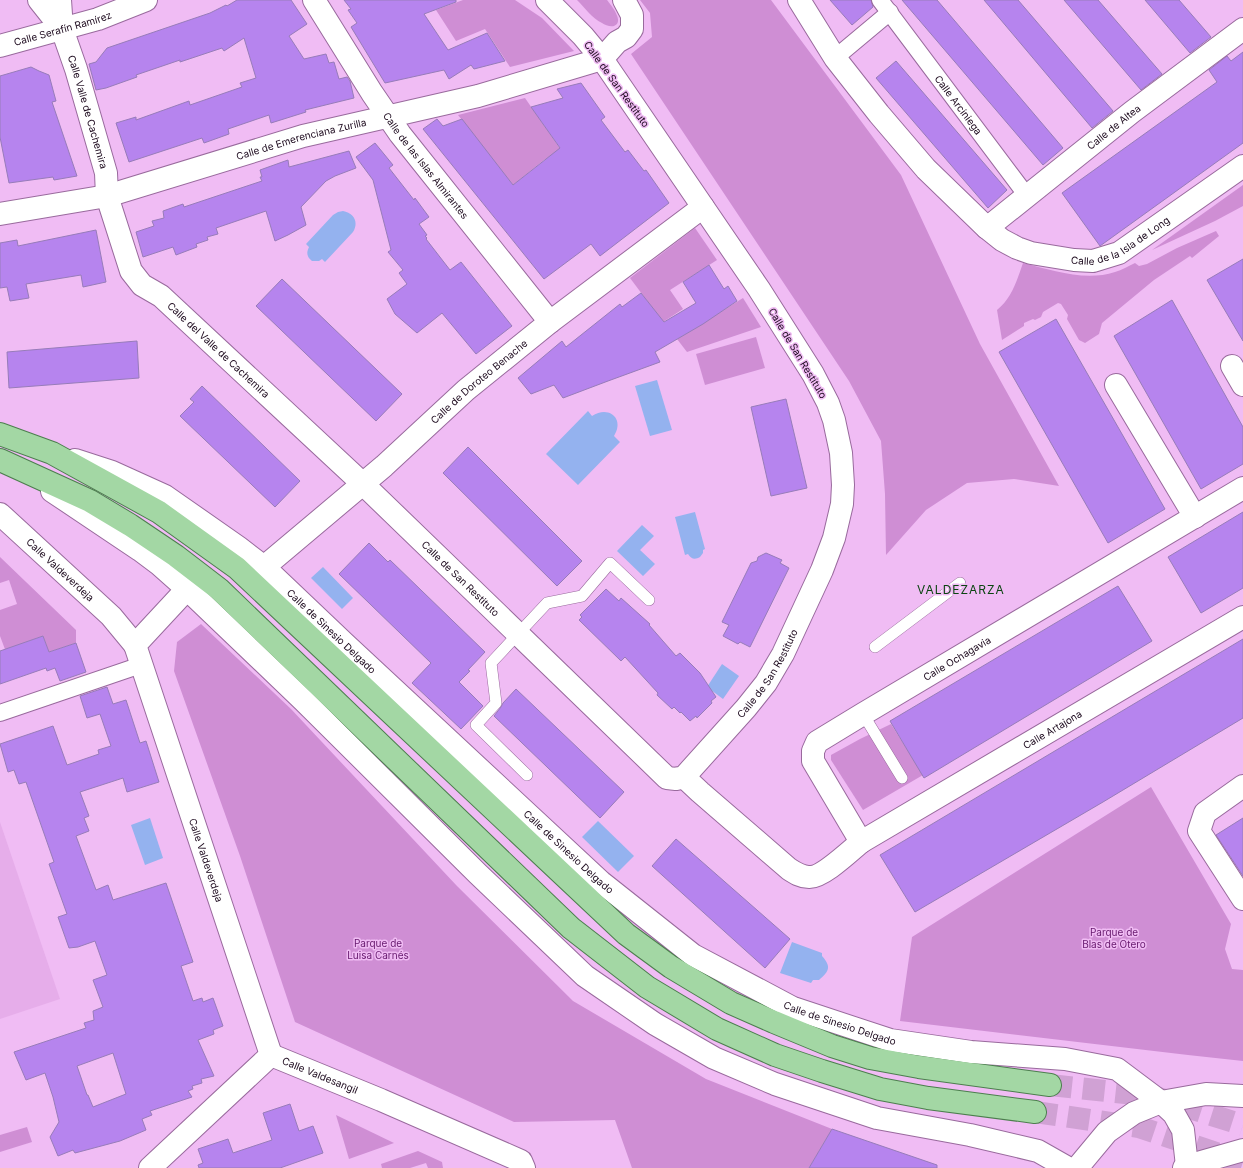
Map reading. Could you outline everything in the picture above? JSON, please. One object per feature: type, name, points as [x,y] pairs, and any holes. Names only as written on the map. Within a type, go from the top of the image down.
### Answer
[{"type":"main road","name":"Calle de Sinesio Delgado","points":[[0,434],[52,453],[159,512],[237,568],[626,934],[671,967],[731,1003],[832,1046],[870,1058],[919,1067],[1050,1085]]},
{"type":"main road","points":[[8,464],[90,501],[130,524],[176,556],[219,589],[571,928],[647,987],[716,1029],[775,1055],[822,1071],[880,1089],[928,1098],[1035,1112]]},
{"type":"street","name":"Calle Valle de Cachemira","points":[[39,0],[62,29]]},
{"type":"street","name":"Calle Valle de Cachemira","points":[[60,0],[62,29],[76,69],[106,173],[107,196]]},
{"type":"street","name":"Calle Serafín Ramírez","points":[[0,46],[98,19],[146,0]]},
{"type":"street","name":"Calle de las Islas Almirantes","points":[[314,0],[400,134],[550,322]]},
{"type":"street","name":"Calle de San Restituto","points":[[363,484],[667,778],[676,779],[684,777],[746,708],[766,683],[783,654],[829,553],[839,521],[843,486],[841,453],[838,436],[828,403],[821,388],[789,335],[602,59],[583,36],[547,0]]},
{"type":"street","points":[[602,59],[632,29],[632,16],[624,0]]},
{"type":"street","points":[[799,0],[835,58],[879,114],[926,169],[987,228]]},
{"type":"street","name":"Calle Arciniega","points":[[880,0],[1027,196]]},
{"type":"street","points":[[835,58],[890,12]]},
{"type":"street","name":"Calle de Altea","points":[[987,228],[1132,112],[1243,29]]},
{"type":"street","name":"Calle de Emerenciana Zurilla","points":[[0,214],[107,196],[303,136],[478,96],[602,59]]},
{"type":"street","name":"Calle de la Isla de Long","points":[[987,228],[1002,240],[1031,253],[1074,260],[1093,261],[1119,253],[1243,166]]},
{"type":"street","name":"Calle del Valle de Cachemira","points":[[107,196],[130,271],[142,285],[161,296],[363,484]]},
{"type":"street","name":"Calle de Doroteo Benache","points":[[264,567],[363,484],[466,390],[550,322],[703,207]]},
{"type":"street","points":[[1232,366],[1243,385]]},
{"type":"street","points":[[1116,385],[1194,517]]},
{"type":"street","name":"Calle de Sinesio Delgado","points":[[52,453],[112,472],[165,496],[264,567],[601,882],[693,955],[793,1008],[890,1040],[971,1052],[1065,1058],[1117,1069],[1161,1102],[1174,1114],[1183,1130],[1188,1167]]},
{"type":"street","points":[[8,464],[106,526],[160,565],[304,701],[478,874],[585,976],[655,1024],[714,1058],[775,1084],[877,1118],[970,1135],[1038,1151],[1068,1168]]},
{"type":"street","name":"Calle Ochagavia","points":[[861,842],[813,761],[813,751],[817,742],[1243,488]]},
{"type":"street","name":"Calle Valdeverdeja","points":[[0,514],[111,616],[138,655],[271,1054]]},
{"type":"street","points":[[0,714],[138,655],[187,589]]},
{"type":"street","name":"Calle Artajona","points":[[861,842],[1243,616]]},
{"type":"street","points":[[684,777],[789,869],[800,875],[810,878],[821,875],[861,842]]},
{"type":"street","points":[[1243,786],[1205,813],[1200,831],[1243,899]]},
{"type":"street","name":"Calle Valdesangil","points":[[150,1168],[271,1054],[381,1100],[522,1165]]},
{"type":"street","points":[[1077,1168],[1107,1132],[1134,1113],[1161,1102],[1206,1094],[1243,1096]]},
{"type":"street","points":[[1188,1167],[1243,1150]]},
{"type":"lane","points":[[527,775],[476,725],[496,703],[491,663],[547,602],[582,596],[610,563],[650,600]]},
{"type":"lane","points":[[875,647],[960,583]]},
{"type":"lane","points":[[863,714],[902,778]]},
{"type":"shaded area","points":[[0,822],[60,999],[0,1019]]},
{"type":"green space","points":[[463,0],[515,0],[542,18],[574,51],[510,67],[485,29],[456,41],[436,10]]},
{"type":"green space","points":[[577,0],[607,0],[618,17],[617,24],[614,26],[609,26],[598,21]]},
{"type":"green space","points":[[640,0],[771,0],[901,175],[980,344],[1059,486],[1014,479],[967,483],[926,510],[886,555],[885,494],[881,441],[849,381],[631,54],[652,37],[650,13]]},
{"type":"green space","points":[[525,98],[561,150],[544,160],[513,185],[458,115]]},
{"type":"green space","points":[[1243,185],[1243,206],[1215,221],[1152,250]]},
{"type":"green space","points":[[695,228],[717,260],[670,290],[683,309],[663,322],[630,278]]},
{"type":"green space","points":[[1216,231],[1219,236],[1192,258],[1190,256],[1154,280],[1102,323],[1099,334],[1085,343],[1079,340],[1067,319],[1068,315],[1061,304],[1058,303],[1043,312],[1041,317],[1024,323],[1024,326],[1002,340],[997,310],[1007,300],[1023,263],[1069,274],[1092,276],[1104,275],[1118,271],[1135,263],[1139,266],[1147,264],[1177,248]]},
{"type":"green space","points":[[743,298],[761,327],[687,352],[677,339]]},
{"type":"green space","points":[[756,337],[765,368],[705,385],[696,354]]},
{"type":"green space","points":[[0,557],[76,630],[76,643],[49,652],[43,636],[6,652],[0,636],[0,610],[17,604],[9,580],[0,583]]},
{"type":"green space","name":"Parque de Luisa Carnés","points":[[201,624],[291,709],[457,886],[573,1001],[706,1079],[832,1129],[809,1168],[632,1168],[615,1120],[514,1122],[295,1022],[240,856],[174,671],[177,642]]},
{"type":"green space","points":[[891,724],[923,775],[863,810],[831,760],[831,755]]},
{"type":"green space","name":"Parque de Blas de Otero","points":[[1151,787],[1231,924],[1225,949],[1232,969],[1243,970],[1243,1061],[900,1021],[912,937]]},
{"type":"green space","points":[[336,1115],[394,1143],[349,1159]]},
{"type":"green space","points":[[27,1127],[32,1142],[0,1152],[0,1135]]},
{"type":"green space","points":[[418,1151],[442,1162],[443,1168],[428,1168],[426,1163],[410,1168],[382,1168],[381,1164]]},
{"type":"water","points":[[343,211],[347,212],[354,218],[356,225],[353,232],[325,262],[322,259],[319,261],[312,261],[308,256],[307,253],[309,247],[306,244],[333,215]]},
{"type":"water","points":[[657,380],[672,430],[650,436],[635,386]]},
{"type":"water","points":[[588,411],[592,416],[604,412],[614,416],[618,424],[614,436],[620,442],[578,485],[546,454]]},
{"type":"water","points":[[695,512],[705,549],[700,557],[695,559],[690,557],[688,554],[685,555],[675,517]]},
{"type":"water","points":[[642,525],[654,536],[640,550],[655,564],[643,576],[617,551]]},
{"type":"water","points":[[323,567],[353,598],[342,609],[311,578]]},
{"type":"water","points":[[722,664],[739,676],[723,699],[707,687]]},
{"type":"water","points":[[150,818],[163,858],[145,865],[131,825]]},
{"type":"water","points":[[598,821],[634,856],[618,872],[582,837]]},
{"type":"water","points":[[792,942],[822,953],[828,968],[819,980],[813,980],[811,983],[780,973]]},
{"type":"building","points":[[237,0],[291,0],[307,24],[289,36],[304,59],[326,54],[329,63],[334,62],[339,79],[347,77],[350,81],[354,98],[305,110],[306,112],[271,123],[269,115],[228,129],[229,134],[204,143],[202,138],[129,162],[116,123],[136,117],[136,120],[189,101],[190,105],[242,87],[240,83],[256,78],[244,38],[224,51],[222,48],[180,62],[180,60],[136,75],[137,77],[96,90],[89,64],[96,62],[107,48],[210,13]]},
{"type":"building","points":[[344,0],[456,0],[456,2],[424,14],[448,50],[487,33],[505,61],[474,69],[471,65],[449,79],[444,70],[385,83],[351,27],[357,23],[348,10],[351,9]]},
{"type":"building","points":[[830,0],[871,0],[873,7],[852,25]]},
{"type":"building","points":[[902,0],[937,0],[1063,148],[1043,165]]},
{"type":"building","points":[[984,0],[1018,0],[1113,111],[1092,128]]},
{"type":"building","points":[[1064,0],[1098,0],[1162,74],[1141,90]]},
{"type":"building","points":[[1145,0],[1179,0],[1211,37],[1190,53]]},
{"type":"building","points":[[1243,52],[1243,143],[1100,246],[1062,193],[1217,82],[1209,70],[1227,56],[1231,61]]},
{"type":"building","points":[[896,61],[1007,190],[988,208],[876,78]]},
{"type":"building","points":[[31,67],[49,75],[56,101],[52,102],[77,176],[54,180],[53,177],[9,183],[0,137],[0,76]]},
{"type":"building","points":[[581,83],[605,117],[601,120],[625,152],[628,150],[644,171],[646,170],[669,203],[600,256],[591,244],[544,279],[423,129],[437,119],[443,126],[462,119],[513,185],[560,148],[531,107],[563,98],[557,89]]},
{"type":"building","points":[[375,143],[393,165],[389,168],[429,217],[419,224],[427,235],[425,236],[427,238],[426,239],[450,270],[461,262],[512,326],[476,354],[442,313],[417,333],[395,314],[387,299],[407,284],[399,273],[403,270],[388,252],[391,250],[373,180],[356,157]]},
{"type":"building","points":[[349,151],[356,168],[326,181],[301,207],[306,225],[288,235],[275,241],[266,211],[216,228],[218,234],[207,237],[208,240],[196,244],[197,247],[176,255],[173,247],[143,257],[136,232],[154,226],[152,221],[164,218],[163,211],[183,204],[184,207],[262,181],[260,177],[262,177],[260,170],[288,160],[289,167]]},
{"type":"building","points":[[96,230],[106,282],[83,287],[81,275],[26,284],[29,298],[10,301],[7,287],[0,288],[0,243],[17,240],[18,246]]},
{"type":"building","points":[[1243,259],[1243,341],[1207,280]]},
{"type":"building","points":[[709,265],[724,289],[728,286],[737,301],[703,324],[655,352],[660,362],[563,398],[554,385],[531,394],[518,378],[562,341],[566,347],[620,304],[622,307],[641,293],[664,322],[696,303],[683,282]]},
{"type":"building","points":[[282,279],[402,394],[376,421],[256,306]]},
{"type":"building","points":[[1172,300],[1243,427],[1243,464],[1201,489],[1114,336]]},
{"type":"building","points":[[1056,319],[1165,509],[1108,543],[999,352]]},
{"type":"building","points":[[137,341],[139,378],[9,388],[7,352]]},
{"type":"building","points":[[202,386],[300,481],[275,507],[180,416],[194,402],[190,399]]},
{"type":"building","points":[[786,399],[807,488],[771,496],[751,407]]},
{"type":"building","points":[[468,447],[582,561],[557,586],[443,473]]},
{"type":"building","points":[[1243,512],[1243,588],[1201,613],[1168,557]]},
{"type":"building","points":[[369,543],[388,562],[390,560],[485,652],[459,682],[483,706],[461,729],[412,683],[431,663],[339,574]]},
{"type":"building","points":[[766,553],[782,560],[780,563],[789,568],[750,647],[740,642],[738,644],[723,636],[729,625],[722,622],[751,563],[757,561],[758,557]]},
{"type":"building","points":[[1118,586],[1152,641],[924,778],[890,721]]},
{"type":"building","points":[[606,589],[619,601],[621,598],[650,624],[649,625],[676,656],[680,653],[700,673],[716,697],[697,718],[696,716],[690,721],[674,707],[672,709],[657,695],[658,693],[625,657],[621,661],[579,620],[582,617],[580,615]]},
{"type":"building","points":[[43,636],[49,652],[76,643],[86,672],[60,681],[55,668],[47,671],[46,668],[0,684],[0,651]]},
{"type":"building","points":[[1243,639],[1243,718],[915,912],[880,855]]},
{"type":"building","points":[[107,687],[113,704],[126,700],[140,743],[146,741],[159,782],[127,792],[123,778],[80,792],[89,816],[84,818],[89,831],[76,836],[96,890],[108,885],[113,900],[166,883],[193,962],[181,966],[193,1001],[202,998],[203,1002],[213,998],[223,1026],[213,1030],[214,1034],[198,1040],[214,1076],[201,1079],[202,1083],[192,1086],[193,1089],[188,1091],[192,1097],[150,1111],[152,1115],[142,1119],[146,1130],[120,1141],[75,1153],[73,1150],[58,1156],[50,1137],[59,1122],[45,1073],[26,1080],[14,1052],[86,1028],[84,1023],[94,1020],[93,1011],[103,1007],[93,980],[107,975],[95,941],[78,947],[69,948],[58,917],[67,914],[49,864],[54,862],[26,782],[19,784],[14,770],[8,772],[0,744],[53,726],[67,765],[99,754],[98,750],[111,746],[100,714],[87,718],[80,696]],"holes":[[[113,1053],[126,1094],[93,1107],[87,1095],[77,1066]]]},
{"type":"building","points":[[516,689],[624,792],[600,818],[494,716],[503,703]]},
{"type":"building","points":[[1243,818],[1243,876],[1216,835]]},
{"type":"building","points":[[676,839],[790,939],[765,968],[652,866]]},
{"type":"building","points":[[290,1104],[299,1131],[313,1126],[323,1153],[280,1168],[199,1168],[198,1165],[203,1163],[198,1149],[228,1139],[233,1153],[272,1140],[263,1113]]},
{"type":"building","points":[[832,1129],[937,1165],[937,1168],[809,1168]]},
{"type":"tunnel","points":[[1050,1085],[1152,1096],[1243,1125]]},
{"type":"tunnel","points":[[1035,1112],[1139,1127],[1243,1162]]},
{"type":"district","name":"VALDEZARZA","points":[[961,590]]}]
